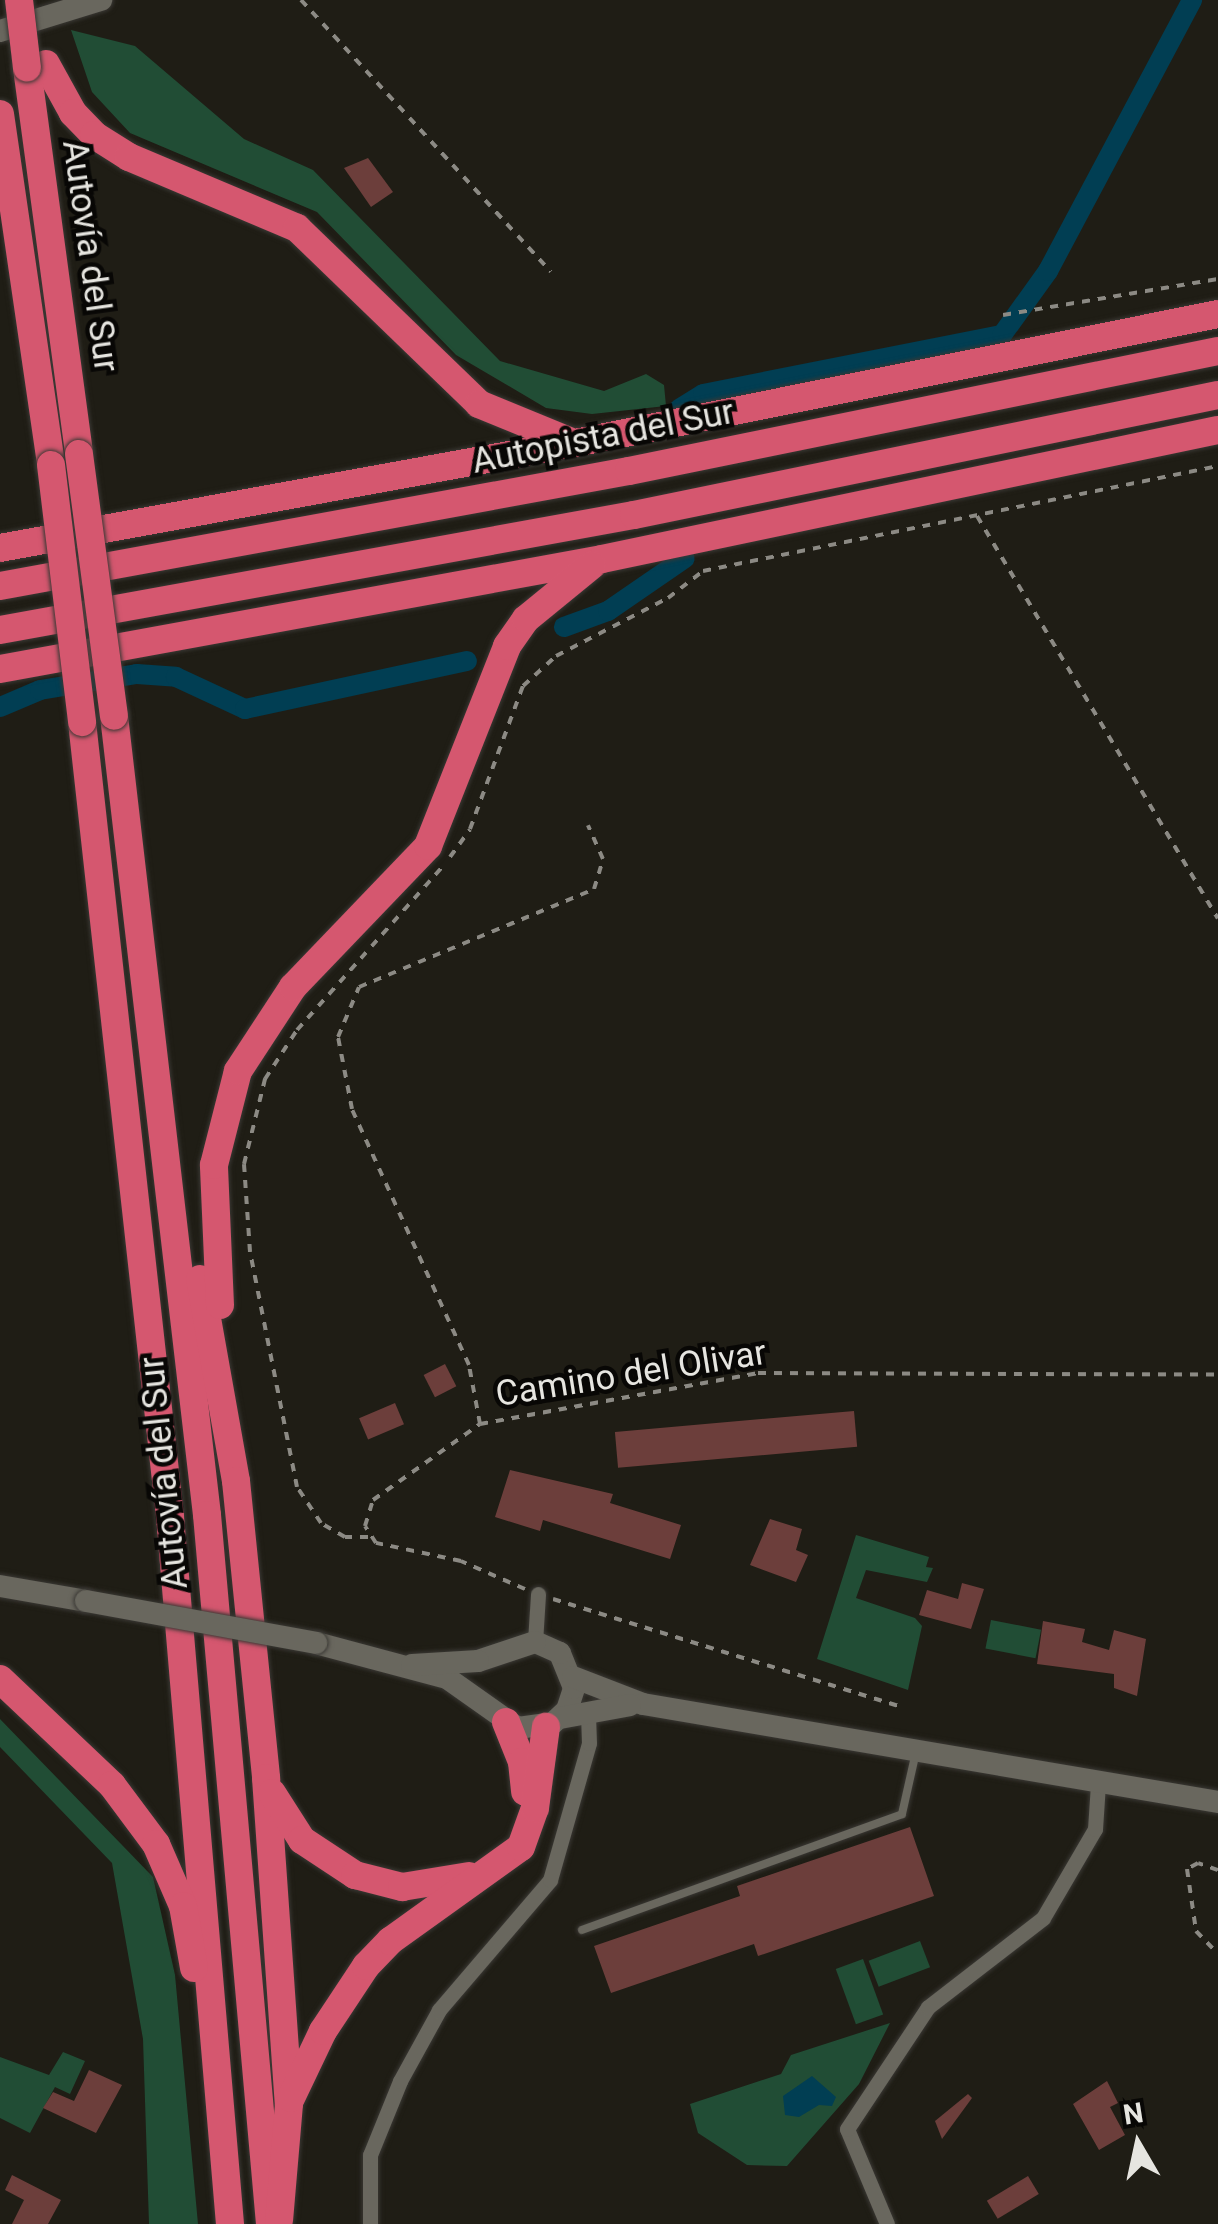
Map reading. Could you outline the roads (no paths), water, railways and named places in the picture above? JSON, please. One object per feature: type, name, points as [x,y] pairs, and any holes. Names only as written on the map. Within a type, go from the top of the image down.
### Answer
[{"type":"highway","points":[[19,0],[36,66],[94,134],[129,157],[298,228],[479,404],[575,444]]},
{"type":"highway","points":[[36,66],[37,0]]},
{"type":"highway","name":"Autovía del Sur","points":[[36,66],[79,454],[155,1037],[207,1515],[270,2224]]},
{"type":"highway","name":"Autovía del Sur","points":[[1,119],[82,722],[153,1340],[230,2224]]},
{"type":"highway","points":[[0,548],[575,444],[1218,314]]},
{"type":"highway","name":"Autopista del Sur","points":[[0,586],[630,471],[1218,351]]},
{"type":"highway","points":[[0,630],[634,515],[1218,396]]},
{"type":"highway","points":[[0,668],[602,559],[1218,430]]},
{"type":"highway","points":[[222,1396],[214,1165],[238,1071],[294,987],[428,846],[447,812],[491,682],[526,618],[602,559]]},
{"type":"highway","points":[[155,1037],[181,1141],[222,1396],[266,1778],[289,2104],[278,2224]]},
{"type":"highway","points":[[0,1679],[112,1785],[172,1874],[183,1906],[199,2031],[224,2129]]},
{"type":"highway","points":[[266,1778],[289,1825],[336,1867],[402,1886],[451,1882],[500,1857],[520,1826],[524,1778],[498,1713]]},
{"type":"highway","points":[[289,2104],[323,2031],[366,1966],[390,1941],[521,1846],[535,1808],[553,1722]]},
{"type":"main road","points":[[0,31],[101,0]]},
{"type":"main road","points":[[0,1586],[316,1643],[412,1665],[448,1666],[535,1642],[560,1653],[574,1676],[572,1699],[553,1722]]},
{"type":"main road","points":[[498,1713],[489,1672],[505,1651]]},
{"type":"main road","points":[[412,1665],[498,1713],[553,1722],[588,1710],[643,1704]]},
{"type":"main road","points":[[574,1676],[643,1704],[1218,1802]]},
{"type":"street","points":[[535,1642],[538,1594]]},
{"type":"street","points":[[370,2224],[370,2155],[400,2081],[438,2010],[550,1880],[589,1743],[588,1710]]},
{"type":"street","points":[[888,2224],[847,2128],[928,2007],[1043,1918],[1095,1830],[1098,1784]]},
{"type":"lane","points":[[582,1930],[902,1814],[916,1752]]},
{"type":"water","points":[[812,2076],[836,2097],[832,2106],[819,2105],[799,2117],[785,2115],[783,2096]]},
{"type":"waterway","points":[[679,409],[703,394],[1002,335],[1048,271],[1192,0]]},
{"type":"waterway","points":[[564,627],[608,611],[685,558]]},
{"type":"waterway","points":[[0,707],[40,690],[137,674],[176,677],[245,709],[467,661]]}]
